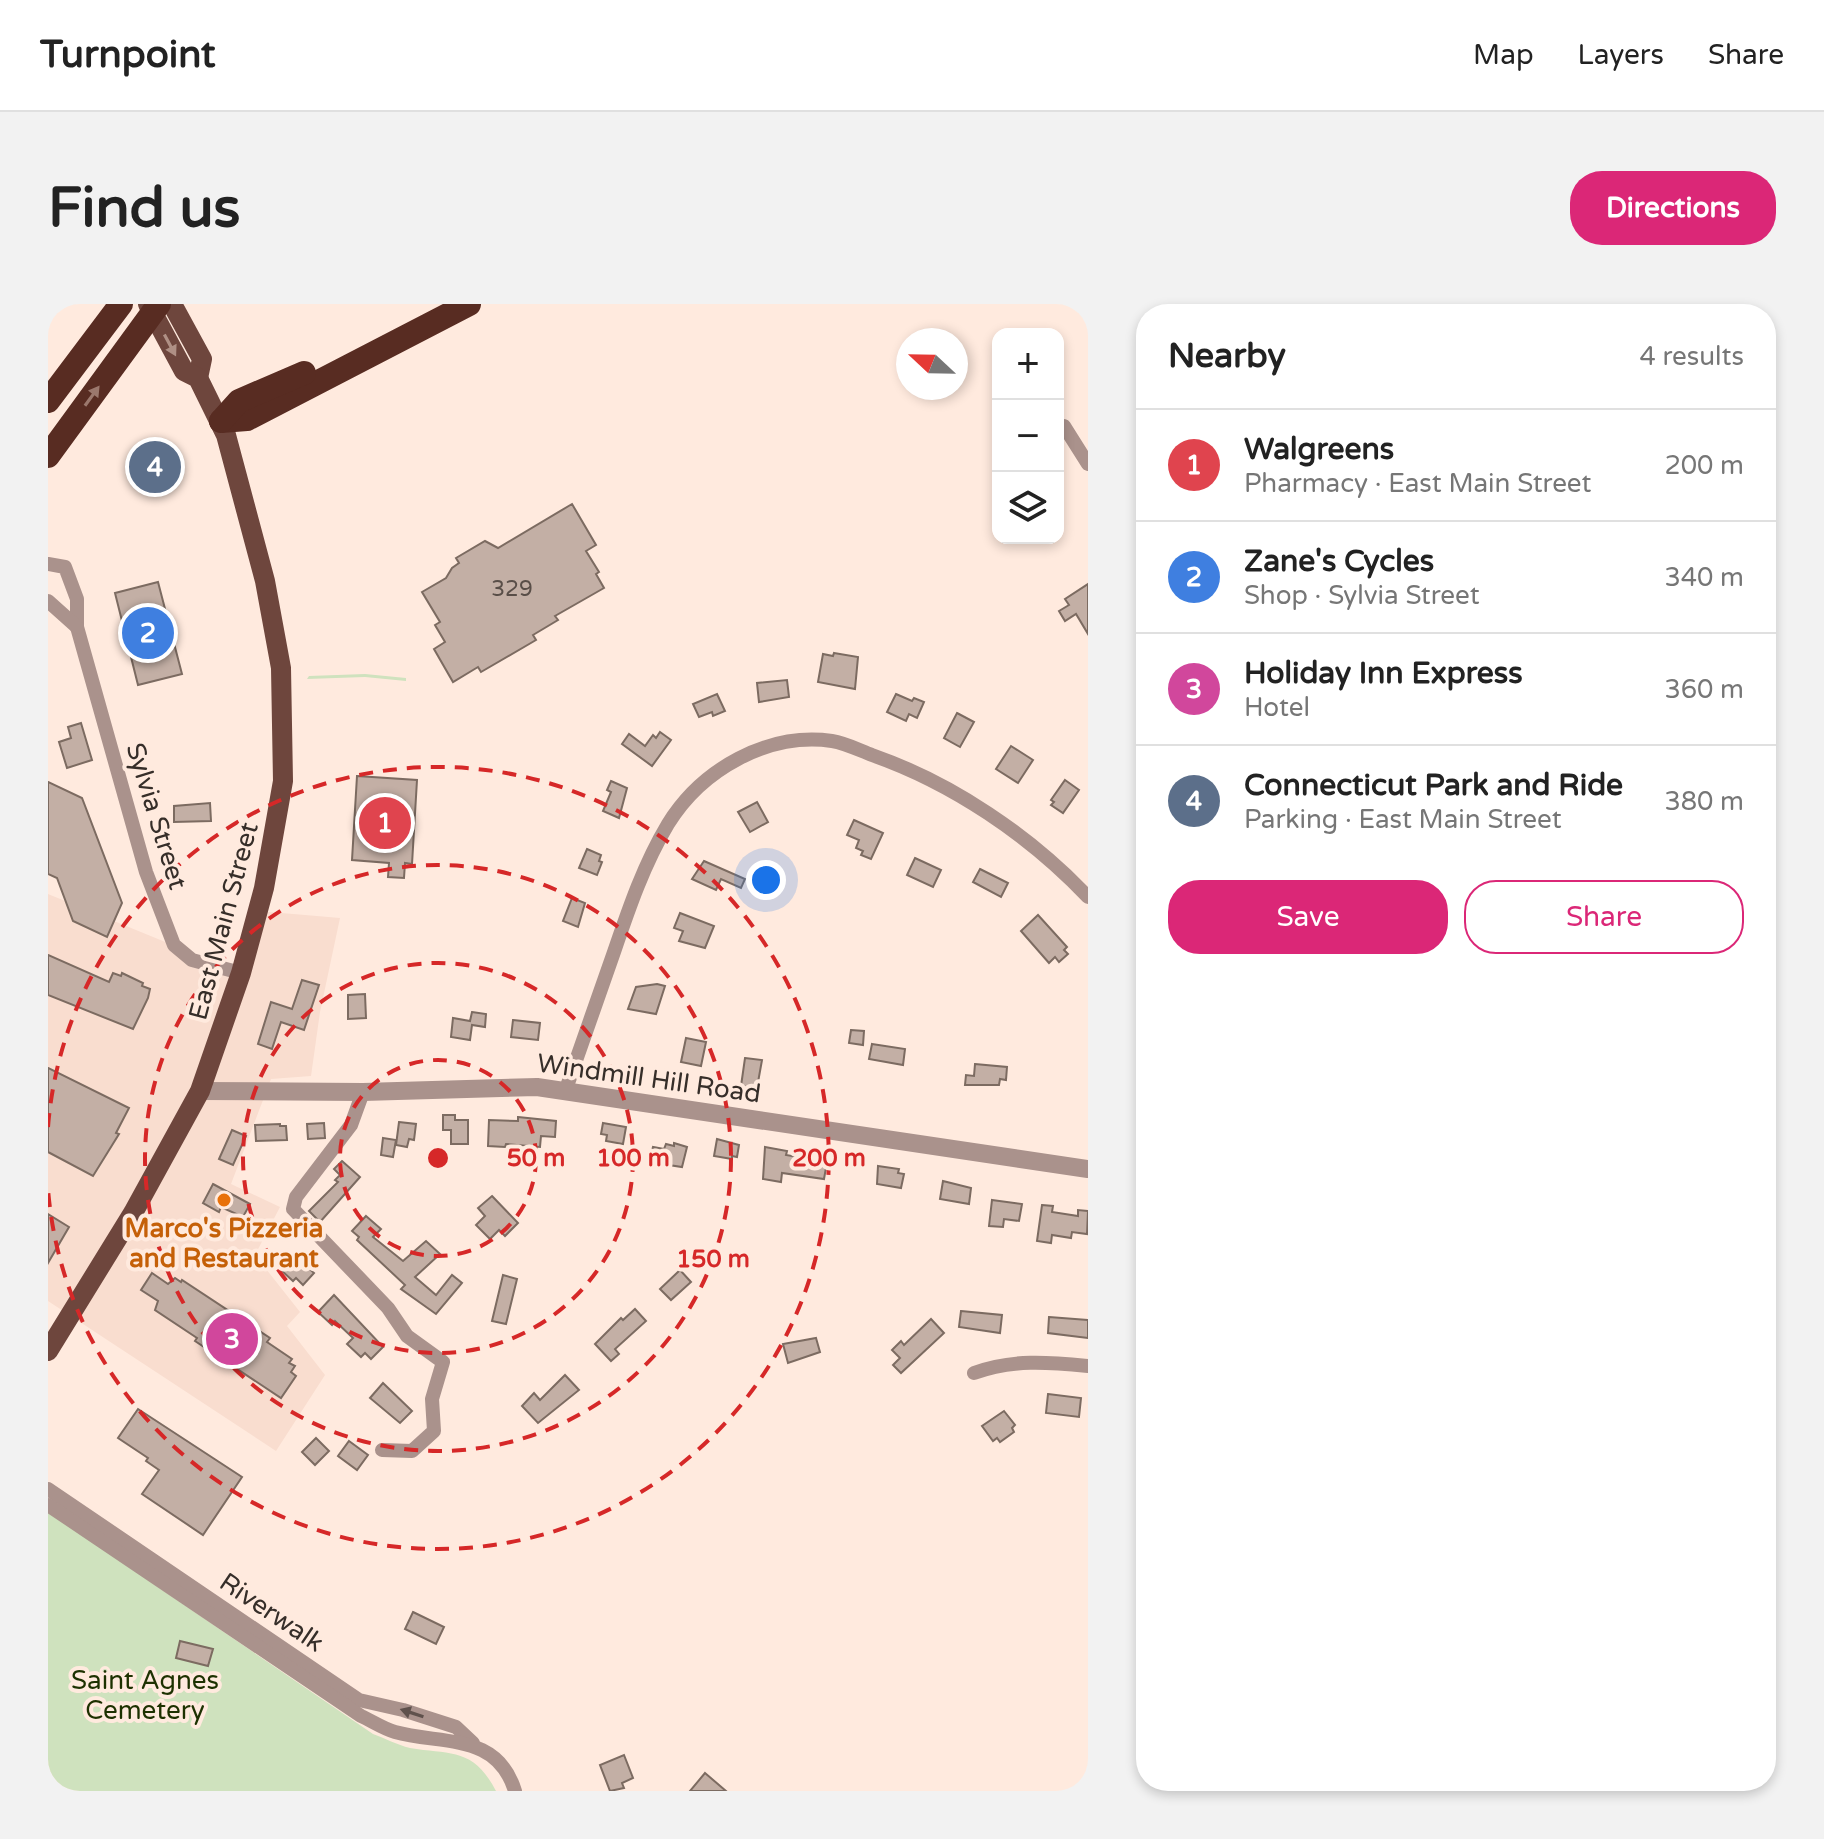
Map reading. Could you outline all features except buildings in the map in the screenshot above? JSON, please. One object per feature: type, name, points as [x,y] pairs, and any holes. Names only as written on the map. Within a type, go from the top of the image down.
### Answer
[{"type":"highway","points":[[48,456],[159,304]]},
{"type":"highway","points":[[221,421],[239,401],[336,357],[437,304]]},
{"type":"highway","points":[[221,421],[247,419],[469,304]]},
{"type":"highway","points":[[48,387],[120,305]]},
{"type":"highway","points":[[48,401],[120,305]]},
{"type":"main road","name":"East Main Street","points":[[48,1351],[133,1213],[200,1091],[241,973],[264,888],[283,781],[281,668],[265,581],[221,421],[198,378],[184,371],[148,304]]},
{"type":"main road","name":"East Main Street","points":[[172,304],[202,359],[198,378]]},
{"type":"street","points":[[1064,426],[1088,464]]},
{"type":"street","name":"Sylvia Street","points":[[48,564],[65,567],[77,599],[77,627],[146,872],[174,945],[192,960],[241,973]]},
{"type":"street","points":[[48,601],[77,627]]},
{"type":"street","points":[[566,1089],[638,883],[668,823],[691,794],[718,772],[759,747],[796,740],[834,741],[909,768],[990,815],[1070,878],[1088,897]]},
{"type":"street","name":"Windmill Hill Road","points":[[200,1091],[566,1089],[1088,1169]]},
{"type":"street","points":[[363,1092],[351,1125],[296,1197],[293,1209],[388,1308],[407,1336],[443,1362],[432,1399],[434,1431],[412,1451],[382,1450]]},
{"type":"street","points":[[974,1373],[998,1365],[1041,1361],[1088,1366]]},
{"type":"street","name":"Riverwalk","points":[[48,1489],[359,1700],[456,1727],[479,1749]]},
{"type":"street","name":"Riverwalk","points":[[48,1505],[361,1716],[394,1732],[462,1742],[496,1757],[515,1791]]},
{"type":"shaded area","points":[[48,894],[241,973],[258,911],[340,918],[320,1012],[311,1076],[271,1079],[231,1184],[280,1207],[255,1255],[300,1312],[287,1326],[325,1375],[276,1451],[48,1301]]},
{"type":"green space","points":[[365,674],[406,678],[406,681],[365,677],[307,679],[309,676]]},
{"type":"green space","name":"Saint Agnes Cemetery","points":[[48,1512],[373,1734],[410,1748],[449,1753],[469,1760],[479,1767],[496,1791],[54,1791],[48,1781]]},
{"type":"place","name":"Connecticut Park and Ride","points":[[155,467]]},
{"type":"place","name":"Zane's Cycles","points":[[148,633]]},
{"type":"place","name":"Walgreens","points":[[385,823]]},
{"type":"place","name":"Marco's Pizzeria and Restaurant","points":[[224,1200]]},
{"type":"place","name":"Holiday Inn Express","points":[[232,1339]]}]
